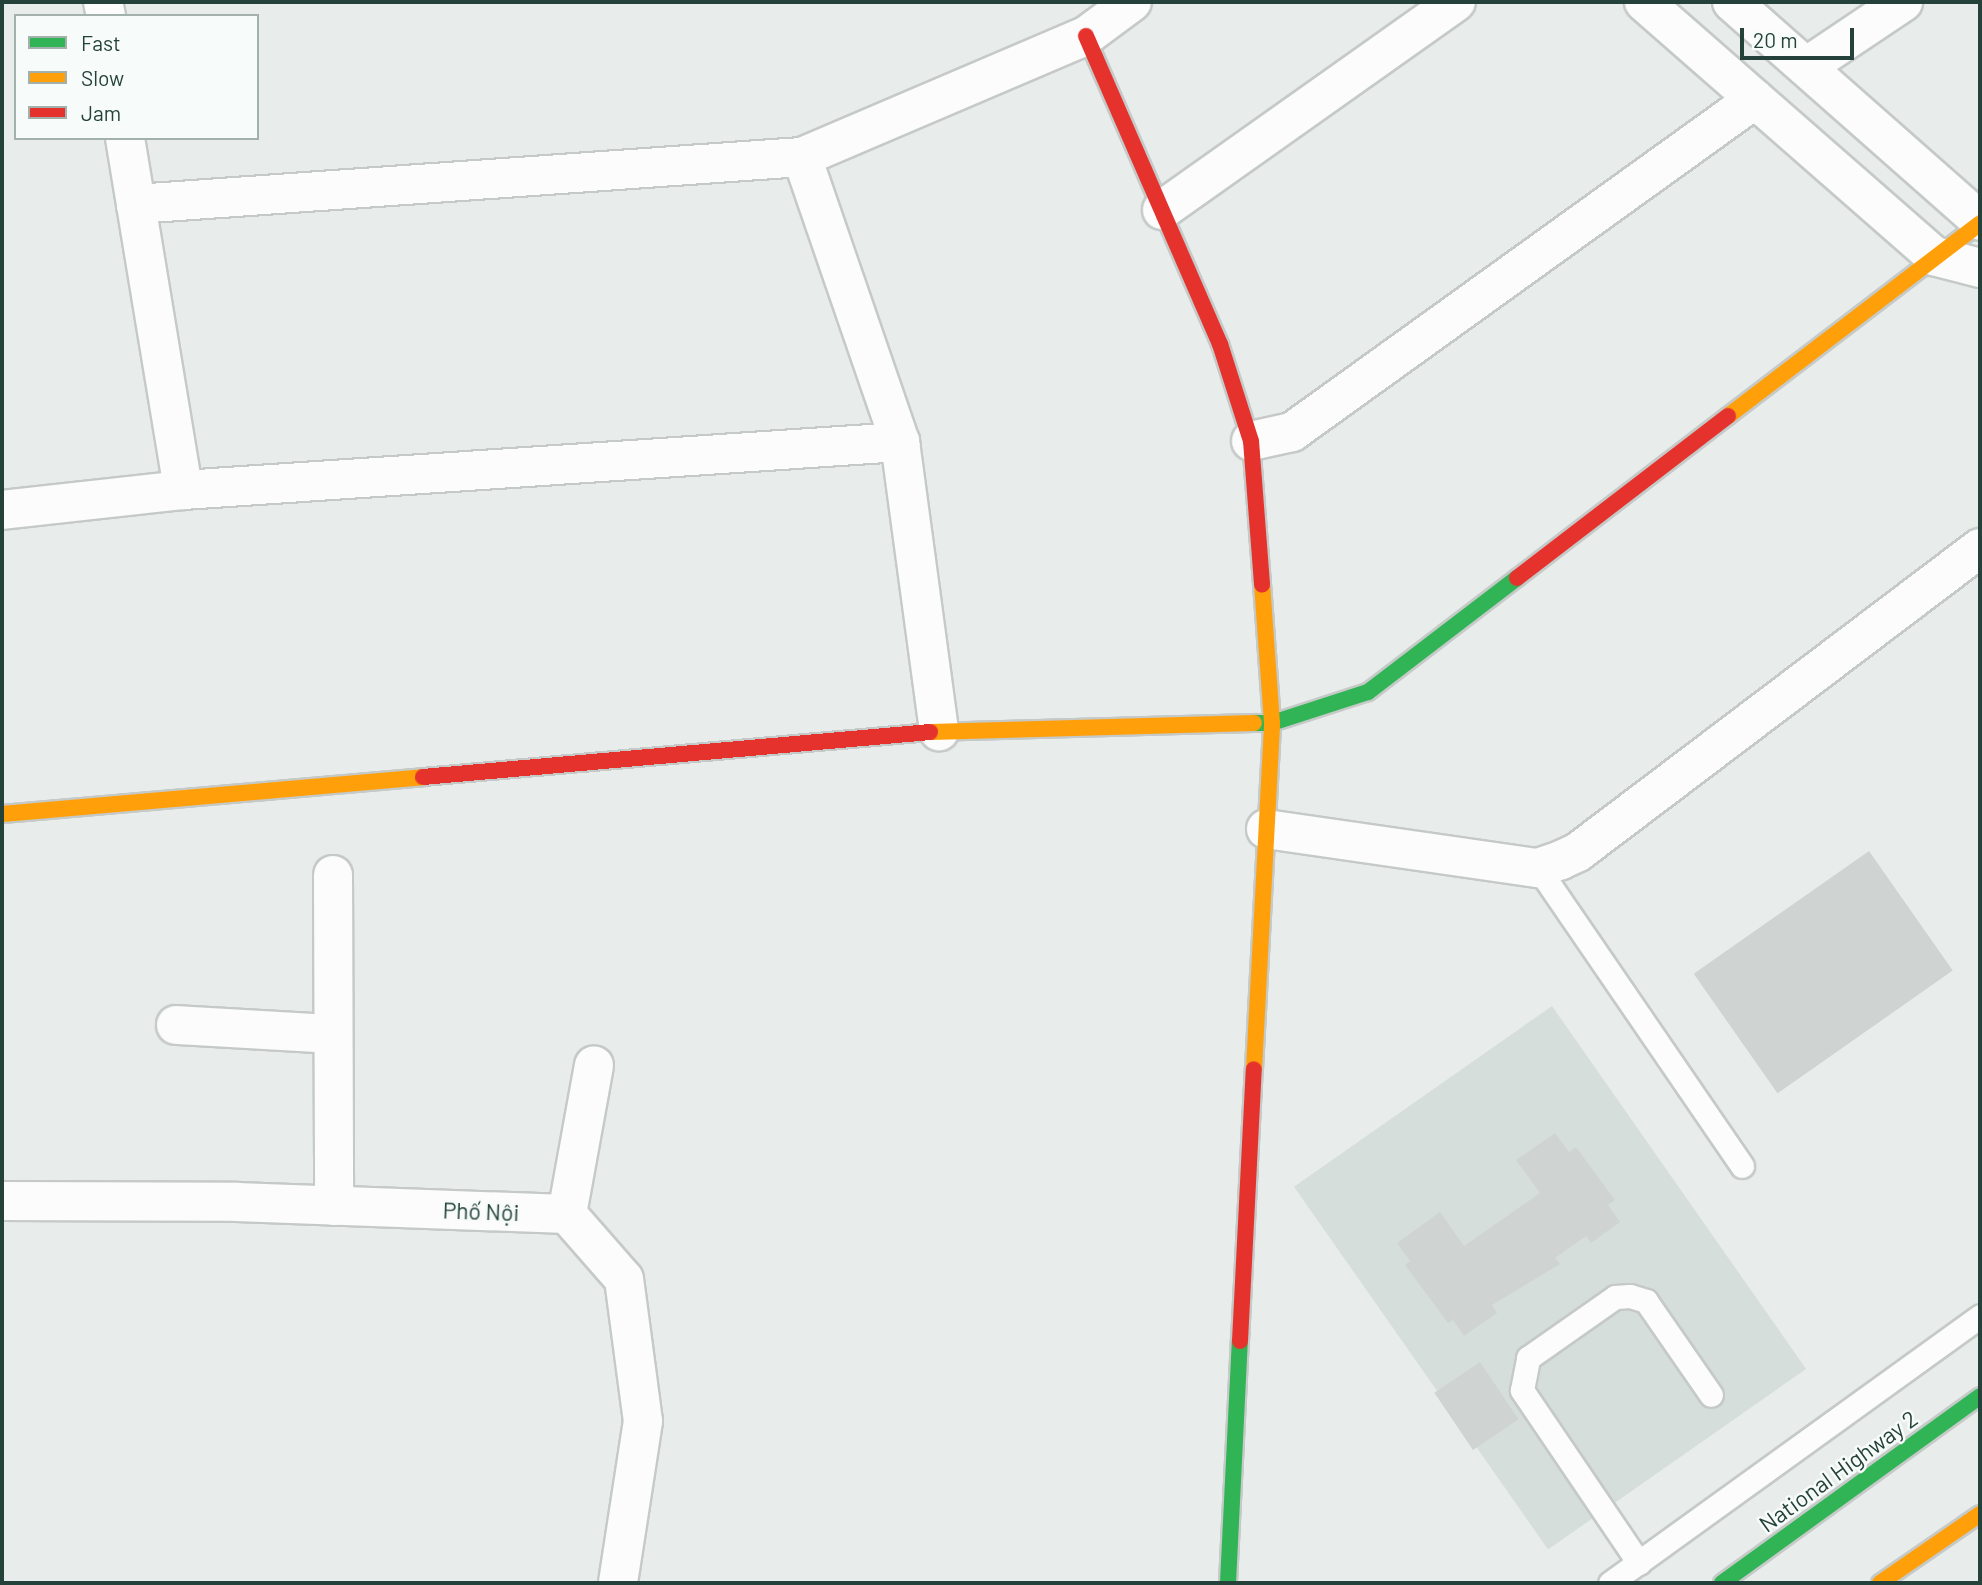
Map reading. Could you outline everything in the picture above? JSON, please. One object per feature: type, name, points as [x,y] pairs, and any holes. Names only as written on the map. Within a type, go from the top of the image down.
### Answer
[{"type":"main road","points":[[1086,36],[1220,344],[1251,441],[1272,723],[1228,1583]]},
{"type":"main road","points":[[2,814],[939,731],[1272,723],[1368,692],[1980,222]]},
{"type":"main road","name":"National Highway 2","points":[[1721,1583],[1980,1396]]},
{"type":"main road","points":[[1880,1583],[1980,1514]]},
{"type":"street","points":[[136,204],[802,157],[1086,36],[1132,2]]},
{"type":"street","points":[[1162,210],[1456,2]]},
{"type":"street","points":[[1644,2],[1934,256],[1980,268]]},
{"type":"street","points":[[1732,2],[1980,222]]},
{"type":"street","points":[[1806,67],[1903,2]]},
{"type":"street","points":[[1251,441],[1292,432],[1755,99]]},
{"type":"street","points":[[125,140],[183,490]]},
{"type":"street","points":[[802,157],[900,442],[939,731]]},
{"type":"street","points":[[2,510],[183,490],[900,442]]},
{"type":"street","points":[[1266,829],[1538,868],[1578,852],[1980,548]]},
{"type":"street","points":[[332,875],[334,1206]]},
{"type":"street","points":[[176,1025],[333,1034]]},
{"type":"street","points":[[594,1065],[567,1214],[624,1279],[643,1421],[618,1583]]},
{"type":"street","name":"Phố Nội","points":[[2,1201],[334,1206],[567,1214]]},
{"type":"lane","points":[[1538,868],[1742,1166]]},
{"type":"lane","points":[[1639,1563],[1522,1390],[1528,1358],[1615,1297],[1630,1296],[1646,1301],[1711,1395]]},
{"type":"lane","points":[[1610,1583],[1980,1317]]},
{"type":"shaded area","points":[[1552,1006],[1806,1369],[1548,1550],[1294,1187]]},
{"type":"building","points":[[1869,851],[1953,971],[1777,1093],[1694,974]]},
{"type":"building","points":[[1555,1133],[1569,1152],[1576,1147],[1615,1200],[1608,1205],[1620,1222],[1591,1243],[1586,1236],[1555,1258],[1560,1264],[1492,1305],[1497,1313],[1464,1336],[1453,1320],[1448,1323],[1405,1265],[1410,1261],[1397,1243],[1440,1212],[1464,1246],[1540,1193],[1516,1160]]},
{"type":"building","points":[[1480,1362],[1519,1419],[1473,1450],[1434,1393]]},
{"type":"traffic: fast","points":[[1254,723],[1272,723],[1368,692],[1517,578]]},
{"type":"traffic: fast","points":[[1228,1583],[1240,1341]]},
{"type":"traffic: fast","points":[[1722,1583],[1980,1396]]},
{"type":"traffic: slow","points":[[1728,416],[1980,223]]},
{"type":"traffic: slow","points":[[1254,1069],[1272,723],[1262,585]]},
{"type":"traffic: slow","points":[[930,732],[1254,723]]},
{"type":"traffic: slow","points":[[2,814],[423,777]]},
{"type":"traffic: slow","points":[[1880,1583],[1980,1514]]},
{"type":"traffic: jam","points":[[1086,36],[1220,344],[1251,441],[1262,585]]},
{"type":"traffic: jam","points":[[1517,578],[1728,416]]},
{"type":"traffic: jam","points":[[423,777],[930,732]]},
{"type":"traffic: jam","points":[[1240,1341],[1254,1069]]}]
